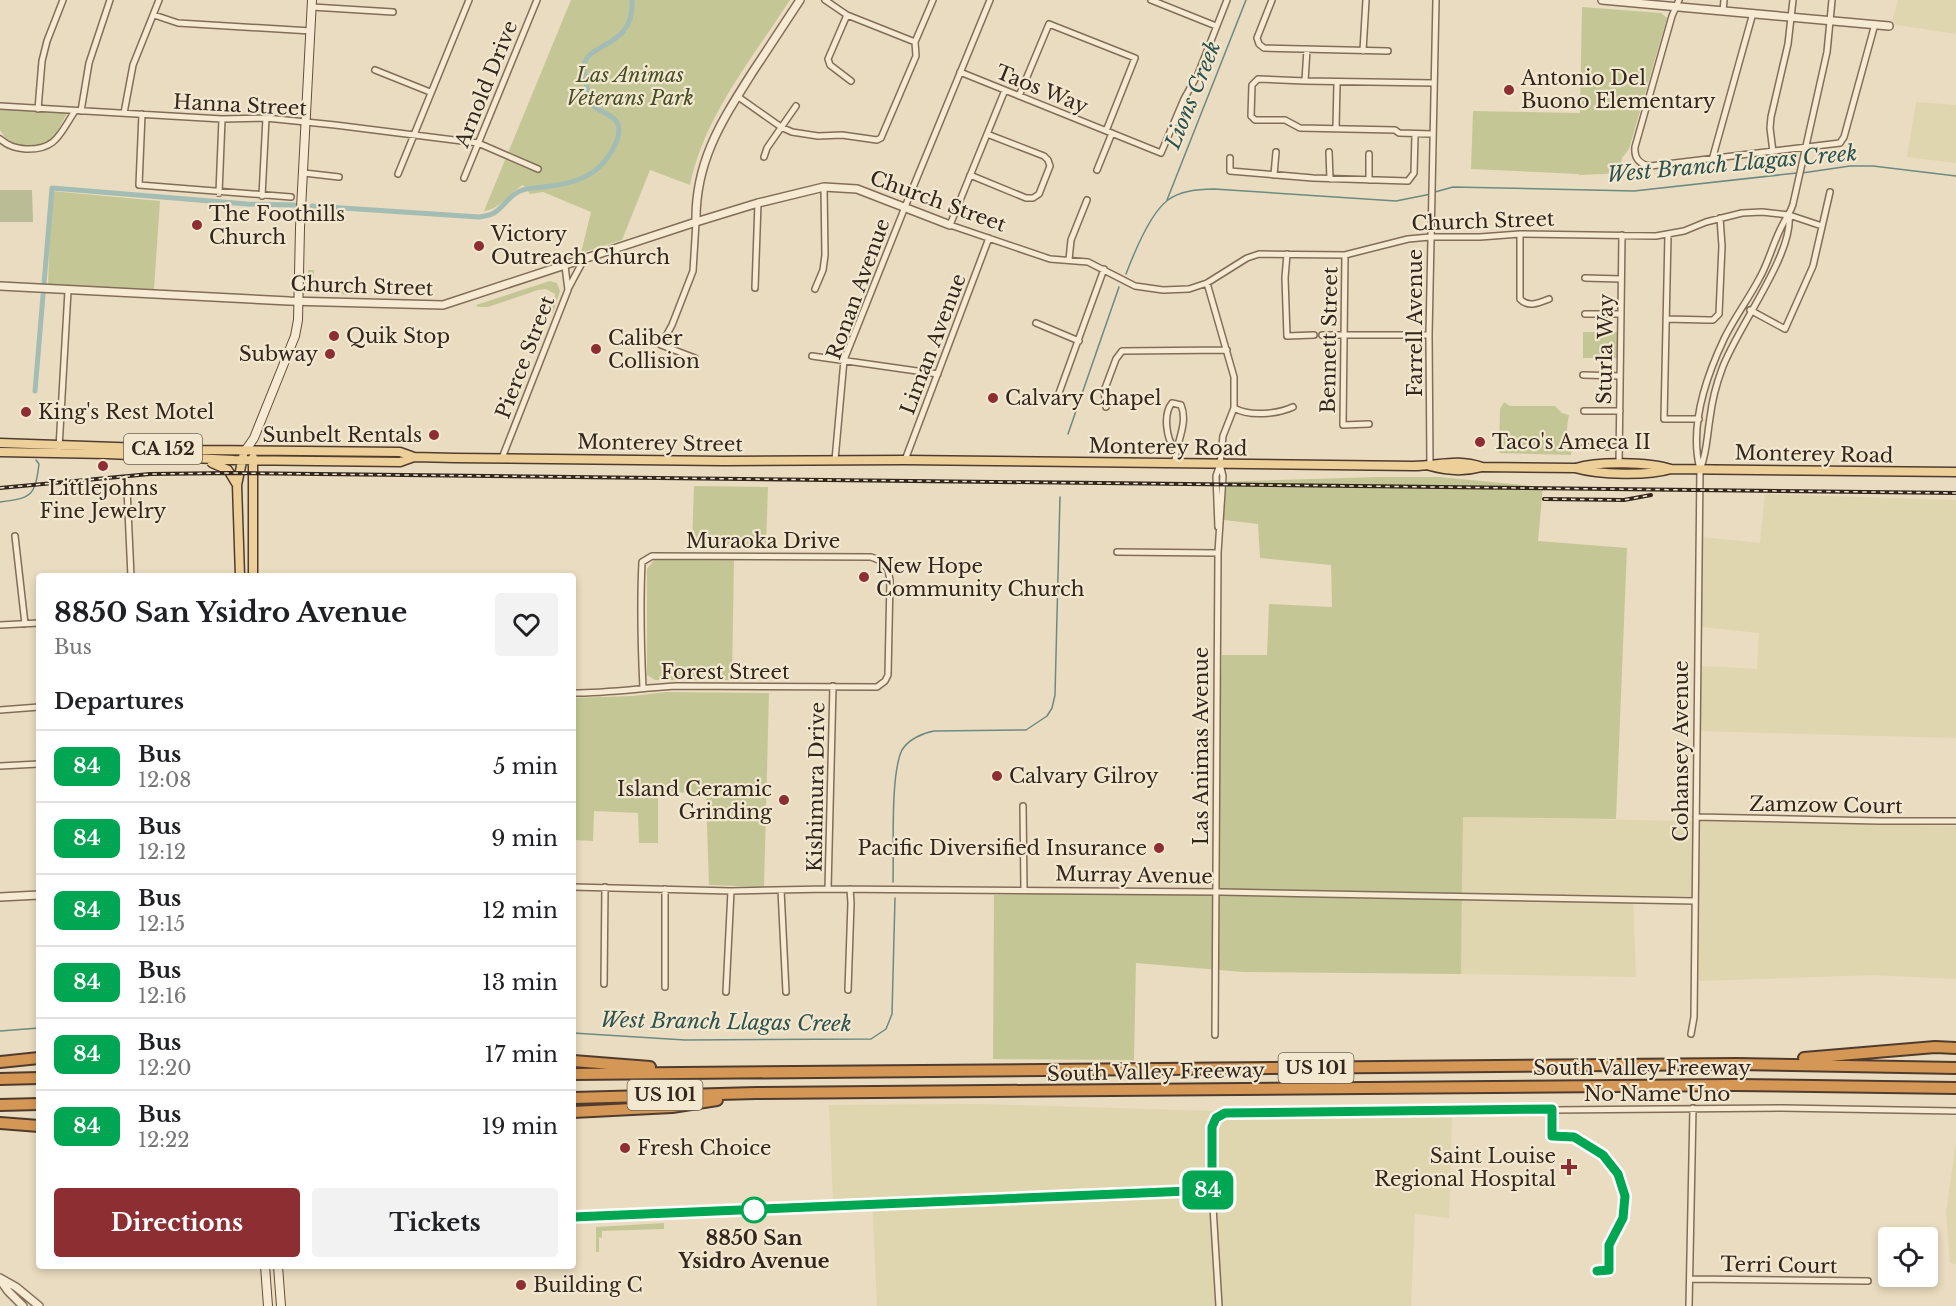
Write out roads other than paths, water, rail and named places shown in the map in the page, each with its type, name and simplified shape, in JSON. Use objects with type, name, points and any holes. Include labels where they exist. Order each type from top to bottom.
[{"type":"highway","points":[[1692,1065],[1935,1047],[1956,1048]]},
{"type":"highway","points":[[0,1062],[36,1058]]},
{"type":"highway","points":[[576,1061],[653,1067],[677,1073]]},
{"type":"highway","name":"South Valley Freeway","points":[[576,1074],[1830,1064],[1956,1068]]},
{"type":"highway","points":[[0,1078],[36,1078]]},
{"type":"highway","name":"South Valley Freeway","points":[[576,1098],[756,1093],[1735,1085],[1956,1088]]},
{"type":"highway","points":[[576,1112],[672,1107],[756,1093]]},
{"type":"highway","points":[[0,1105],[36,1104]]},
{"type":"highway","points":[[0,1123],[36,1126]]},
{"type":"main road","points":[[254,573],[250,454],[254,438],[295,336],[312,4]]},
{"type":"main road","name":"Monterey Street","points":[[0,443],[196,459],[242,460]]},
{"type":"main road","name":"Monterey Street","points":[[0,452],[59,449],[250,454],[400,452],[414,457],[905,460]]},
{"type":"main road","points":[[240,573],[237,485],[242,460],[250,454]]},
{"type":"main road","points":[[196,459],[225,468],[237,485]]},
{"type":"main road","name":"Monterey Road","points":[[905,460],[1430,466],[1444,470],[1468,471],[1482,466],[1575,468],[1589,472],[1658,473],[1671,469]]},
{"type":"main road","name":"Monterey Road","points":[[1575,468],[1589,464],[1658,465],[1671,469],[1956,472]]},
{"type":"main road","points":[[265,1269],[268,1306]]},
{"type":"main road","points":[[278,1269],[281,1306]]},
{"type":"street","points":[[38,109],[42,61],[63,0]]},
{"type":"street","points":[[0,139],[8,145],[20,148],[46,147],[55,142],[78,111],[88,63],[110,0]]},
{"type":"street","points":[[124,113],[133,65],[159,0]]},
{"type":"street","points":[[398,174],[469,0]]},
{"type":"street","name":"Arnold Drive","points":[[464,178],[537,0]]},
{"type":"street","points":[[695,358],[661,345],[672,325],[693,272],[698,187],[705,158],[720,123],[800,0]]},
{"type":"street","points":[[825,0],[847,15],[915,42]]},
{"type":"street","points":[[737,96],[782,127],[801,134],[842,135],[876,140],[884,134],[916,56],[915,42],[933,0]]},
{"type":"street","name":"Ronan Avenue","points":[[835,460],[844,360],[904,207],[990,0]]},
{"type":"street","points":[[1151,0],[1216,26],[1227,0]]},
{"type":"street","points":[[1272,0],[1257,39],[1264,48],[1271,50],[1388,51]]},
{"type":"street","points":[[1364,51],[1366,0]]},
{"type":"street","name":"Farrell Avenue","points":[[1430,466],[1430,237],[1436,0]]},
{"type":"street","points":[[1602,0],[1677,3],[1723,10],[1889,26]]},
{"type":"street","points":[[1723,10],[1724,0]]},
{"type":"street","points":[[1773,152],[1771,117],[1788,44],[1793,0]]},
{"type":"street","name":"Cohansey Avenue","points":[[1700,469],[1707,453],[1710,418],[1719,376],[1733,342],[1767,284],[1791,225],[1790,215],[1827,52],[1832,0]]},
{"type":"street","points":[[1677,3],[1635,147],[1634,154],[1637,160],[1650,166],[1806,148],[1842,141],[1875,24]]},
{"type":"street","points":[[312,4],[393,12]]},
{"type":"street","points":[[1712,160],[1753,13]]},
{"type":"street","points":[[154,15],[178,23],[311,31]]},
{"type":"street","points":[[847,15],[828,59],[830,65],[851,81]]},
{"type":"street","points":[[1019,96],[1049,24],[1135,58],[1106,131]]},
{"type":"street","name":"Taos Way","points":[[960,72],[1161,153],[1198,74],[1216,26]]},
{"type":"street","points":[[1305,81],[1307,49]]},
{"type":"street","points":[[375,70],[430,92]]},
{"type":"street","points":[[1432,134],[1415,135],[1399,133],[1395,130],[1300,128],[1285,120],[1255,120],[1251,116],[1252,85],[1258,79],[1337,83],[1434,83]]},
{"type":"street","points":[[1336,128],[1337,83]]},
{"type":"street","points":[[950,225],[1005,90]]},
{"type":"street","name":"Hanna Street","points":[[0,106],[222,119],[266,118],[415,135],[478,143],[538,169]]},
{"type":"street","points":[[764,157],[767,148],[796,106]]},
{"type":"street","points":[[142,114],[139,185],[291,197]]},
{"type":"street","points":[[262,196],[266,118]]},
{"type":"street","points":[[219,193],[222,119]]},
{"type":"street","points":[[1097,170],[1112,133]]},
{"type":"street","points":[[970,176],[1026,198],[1033,198],[1039,194],[1050,166],[1048,159],[987,134]]},
{"type":"street","points":[[1230,158],[1230,171],[1330,179],[1408,181],[1414,173],[1415,135]]},
{"type":"street","points":[[1274,175],[1275,152]]},
{"type":"street","points":[[1329,152],[1330,179]]},
{"type":"street","points":[[1369,180],[1370,154]]},
{"type":"street","points":[[304,173],[339,177]]},
{"type":"street","points":[[815,289],[824,270],[824,187]]},
{"type":"street","name":"Church Street","points":[[0,286],[298,301],[443,305],[696,222],[758,203],[824,187],[857,189],[950,225],[1050,259],[1088,262],[1135,286],[1163,290],[1189,289],[1207,283],[1247,258],[1259,254],[1345,255],[1408,239],[1520,234],[1668,235],[1695,228],[1719,218],[1762,212],[1790,215],[1822,226]]},
{"type":"street","points":[[1743,306],[1785,329],[1813,266],[1830,192]]},
{"type":"street","points":[[1069,260],[1071,240],[1087,200]]},
{"type":"street","points":[[755,288],[758,203]]},
{"type":"street","name":"Cohansey Avenue","points":[[1691,1034],[1694,1017],[1700,469],[1696,453],[1699,419],[1704,392],[1724,338],[1760,279],[1783,223],[1790,215]]},
{"type":"street","points":[[1666,319],[1713,320],[1719,314],[1722,246],[1719,218]]},
{"type":"street","points":[[1520,234],[1520,299],[1526,304],[1536,304],[1549,299]]},
{"type":"street","name":"Sturla Way","points":[[1619,465],[1622,235]]},
{"type":"street","points":[[1668,235],[1664,418],[1699,419]]},
{"type":"street","name":"Liman Avenue","points":[[905,460],[989,238]]},
{"type":"street","points":[[1287,254],[1285,278],[1287,336],[1314,335]]},
{"type":"street","name":"Bennett Street","points":[[1345,255],[1343,425],[1369,424]]},
{"type":"street","points":[[568,290],[584,259]]},
{"type":"street","name":"Pierce Street","points":[[502,458],[568,290],[566,266]]},
{"type":"street","points":[[1059,393],[1104,269]]},
{"type":"street","points":[[1585,278],[1621,279]]},
{"type":"street","points":[[1207,283],[1233,377],[1234,408],[1240,411],[1261,413],[1281,412],[1293,407]]},
{"type":"street","points":[[59,449],[68,291]]},
{"type":"street","points":[[1585,314],[1621,314]]},
{"type":"street","points":[[1036,323],[1079,341]]},
{"type":"street","points":[[1322,335],[1429,335]]},
{"type":"street","points":[[1106,407],[1104,391],[1116,359],[1122,351],[1227,350]]},
{"type":"street","points":[[812,356],[938,374]]},
{"type":"street","points":[[1584,375],[1620,376]]},
{"type":"street","points":[[1175,449],[1168,439],[1167,413],[1169,405],[1177,403],[1181,405],[1183,411],[1182,431],[1175,449],[1175,463]]},
{"type":"street","name":"Las Animas Avenue","points":[[1215,1035],[1218,553],[1216,476],[1220,464],[1223,436],[1234,408]]},
{"type":"street","points":[[1584,411],[1620,411]]},
{"type":"street","points":[[1584,447],[1619,447]]},
{"type":"street","points":[[127,489],[131,573]]},
{"type":"street","points":[[15,536],[25,624]]},
{"type":"street","points":[[1117,552],[1218,553]]},
{"type":"street","name":"Muraoka Drive","points":[[643,688],[641,576],[642,562],[652,556],[871,557],[879,559],[887,567],[889,573],[889,655],[888,675],[878,687]]},
{"type":"street","points":[[0,625],[36,623]]},
{"type":"street","name":"Forest Street","points":[[576,693],[624,692],[676,686],[878,687]]},
{"type":"street","name":"Kishimura Drive","points":[[828,889],[833,686]]},
{"type":"street","points":[[0,710],[36,707]]},
{"type":"street","points":[[0,766],[36,764]]},
{"type":"street","points":[[1023,806],[1024,890]]},
{"type":"street","name":"Zamzow Court","points":[[1696,817],[1956,821]]},
{"type":"street","name":"Murray Avenue","points":[[576,887],[731,891],[903,889],[1215,892],[1695,901]]},
{"type":"street","points":[[604,984],[605,887]]},
{"type":"street","points":[[665,889],[665,987]]},
{"type":"street","points":[[848,990],[850,889]]},
{"type":"street","points":[[781,890],[786,992]]},
{"type":"street","points":[[726,992],[731,891]]},
{"type":"street","points":[[0,897],[36,895]]},
{"type":"street","points":[[1689,1306],[1693,1108]]},
{"type":"street","name":"No Name Uno","points":[[1212,1190],[1212,1132],[1216,1118],[1231,1112],[1693,1108],[1956,1111]]},
{"type":"street","points":[[576,1217],[1212,1190],[1219,1306]]},
{"type":"street","points":[[0,1279],[23,1306]]},
{"type":"street","points":[[0,1279],[16,1287],[39,1306]]},
{"type":"street","name":"Terri Court","points":[[1690,1280],[1868,1281]]},
{"type":"waterway","points":[[312,206],[479,217],[496,212],[520,191],[565,184],[593,172],[608,157],[614,147],[619,127],[614,119],[593,105],[584,74],[584,65],[587,58],[619,36],[626,27],[631,16],[632,0]]},
{"type":"waterway","name":"Lions Creek","points":[[1167,200],[1246,0]]},
{"type":"waterway","name":"West Branch Llagas Creek","points":[[1802,173],[1850,166],[1873,166],[1956,176]]},
{"type":"waterway","name":"West Branch Llagas Creek","points":[[1435,192],[1453,187],[1634,191],[1797,173]]},
{"type":"waterway","points":[[35,391],[52,188],[247,204],[295,205]]},
{"type":"waterway","name":"West Branch Llagas Creek","points":[[1126,274],[1143,234],[1155,214],[1168,200],[1184,193],[1214,189],[1396,201],[1431,194]]},
{"type":"waterway","name":"West Branch Llagas Creek","points":[[1068,434],[1119,287]]},
{"type":"waterway","points":[[0,502],[19,499],[30,494],[36,483],[39,464],[36,460]]},
{"type":"waterway","name":"West Branch Llagas Creek","points":[[893,882],[893,814],[896,777],[898,761],[905,746],[925,733],[934,731],[1026,730],[1047,716],[1052,708],[1055,695],[1060,497]]},
{"type":"waterway","name":"West Branch Llagas Creek","points":[[576,1033],[685,1040],[871,1039],[886,1029],[892,1014],[895,898]]},
{"type":"waterway","name":"West Branch Llagas Creek","points":[[0,1031],[36,1028]]},
{"type":"railway","points":[[0,488],[150,474],[230,473],[1956,493]]},
{"type":"railway","points":[[1544,499],[1624,500],[1651,495]]},
{"type":"place","name":"Antonio Del Buono Elementary","points":[[1509,90]]},
{"type":"place","name":"The Foothills Church","points":[[197,225]]},
{"type":"place","name":"Victory Outreach Church","points":[[479,246]]},
{"type":"place","name":"Quik Stop","points":[[334,336]]},
{"type":"place","name":"Caliber Collision","points":[[596,349]]},
{"type":"place","name":"Subway","points":[[330,354]]},
{"type":"place","name":"Calvary Chapel","points":[[993,398]]},
{"type":"place","name":"King's Rest Motel","points":[[26,412]]},
{"type":"place","name":"Sunbelt Rentals","points":[[434,435]]},
{"type":"place","name":"Taco's Ameca II","points":[[1480,442]]},
{"type":"place","name":"Littlejohns Fine Jewelry","points":[[103,466]]},
{"type":"place","name":"New Hope Community Church","points":[[864,577]]},
{"type":"place","name":"Calvary Gilroy","points":[[997,776]]},
{"type":"place","name":"Island Ceramic Grinding","points":[[784,800]]},
{"type":"place","name":"Pacific Diversified Insurance","points":[[1159,848]]},
{"type":"place","name":"Fresh Choice","points":[[625,1148]]},
{"type":"place","name":"Saint Louise Regional Hospital","points":[[1569,1167]]},
{"type":"place","name":"8850 San Ysidro Avenue","points":[[754,1210]]},
{"type":"place","name":"Building C","points":[[521,1285]]},
{"type":"park label","name":"Las Animas Veterans Park","points":[[630,86]]}]
